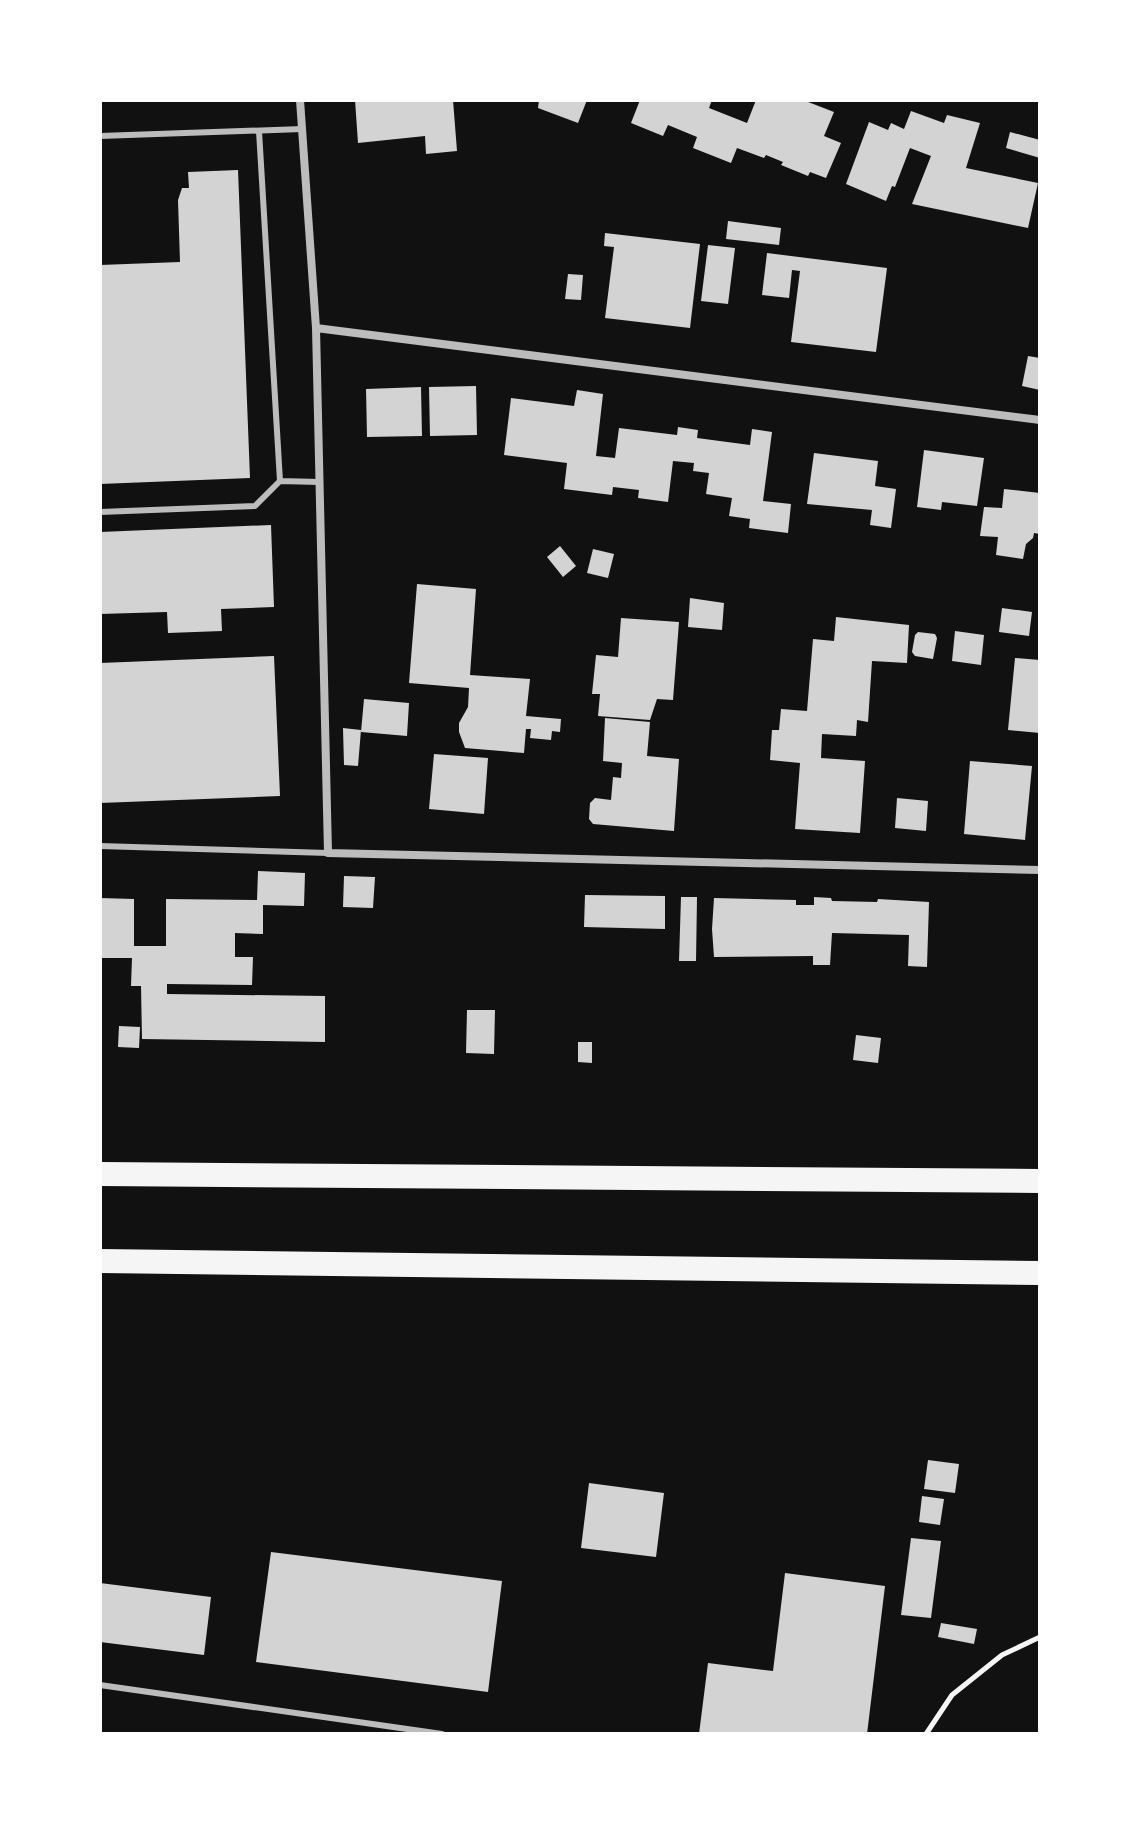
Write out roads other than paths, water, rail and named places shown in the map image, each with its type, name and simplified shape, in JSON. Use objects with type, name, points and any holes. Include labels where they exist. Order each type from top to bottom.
[{"type":"highway","points":[[100,1174],[1040,1181]]},
{"type":"highway","points":[[100,1261],[1040,1273]]},
{"type":"street","points":[[300,100],[316,328],[328,853],[1040,870]]},
{"type":"street","points":[[316,328],[1040,420]]},
{"type":"lane","points":[[100,136],[302,129]]},
{"type":"lane","points":[[259,131],[280,481]]},
{"type":"lane","points":[[100,512],[255,506],[280,481],[319,482]]},
{"type":"lane","points":[[100,846],[328,853]]},
{"type":"lane","points":[[100,1685],[442,1734]]}]
